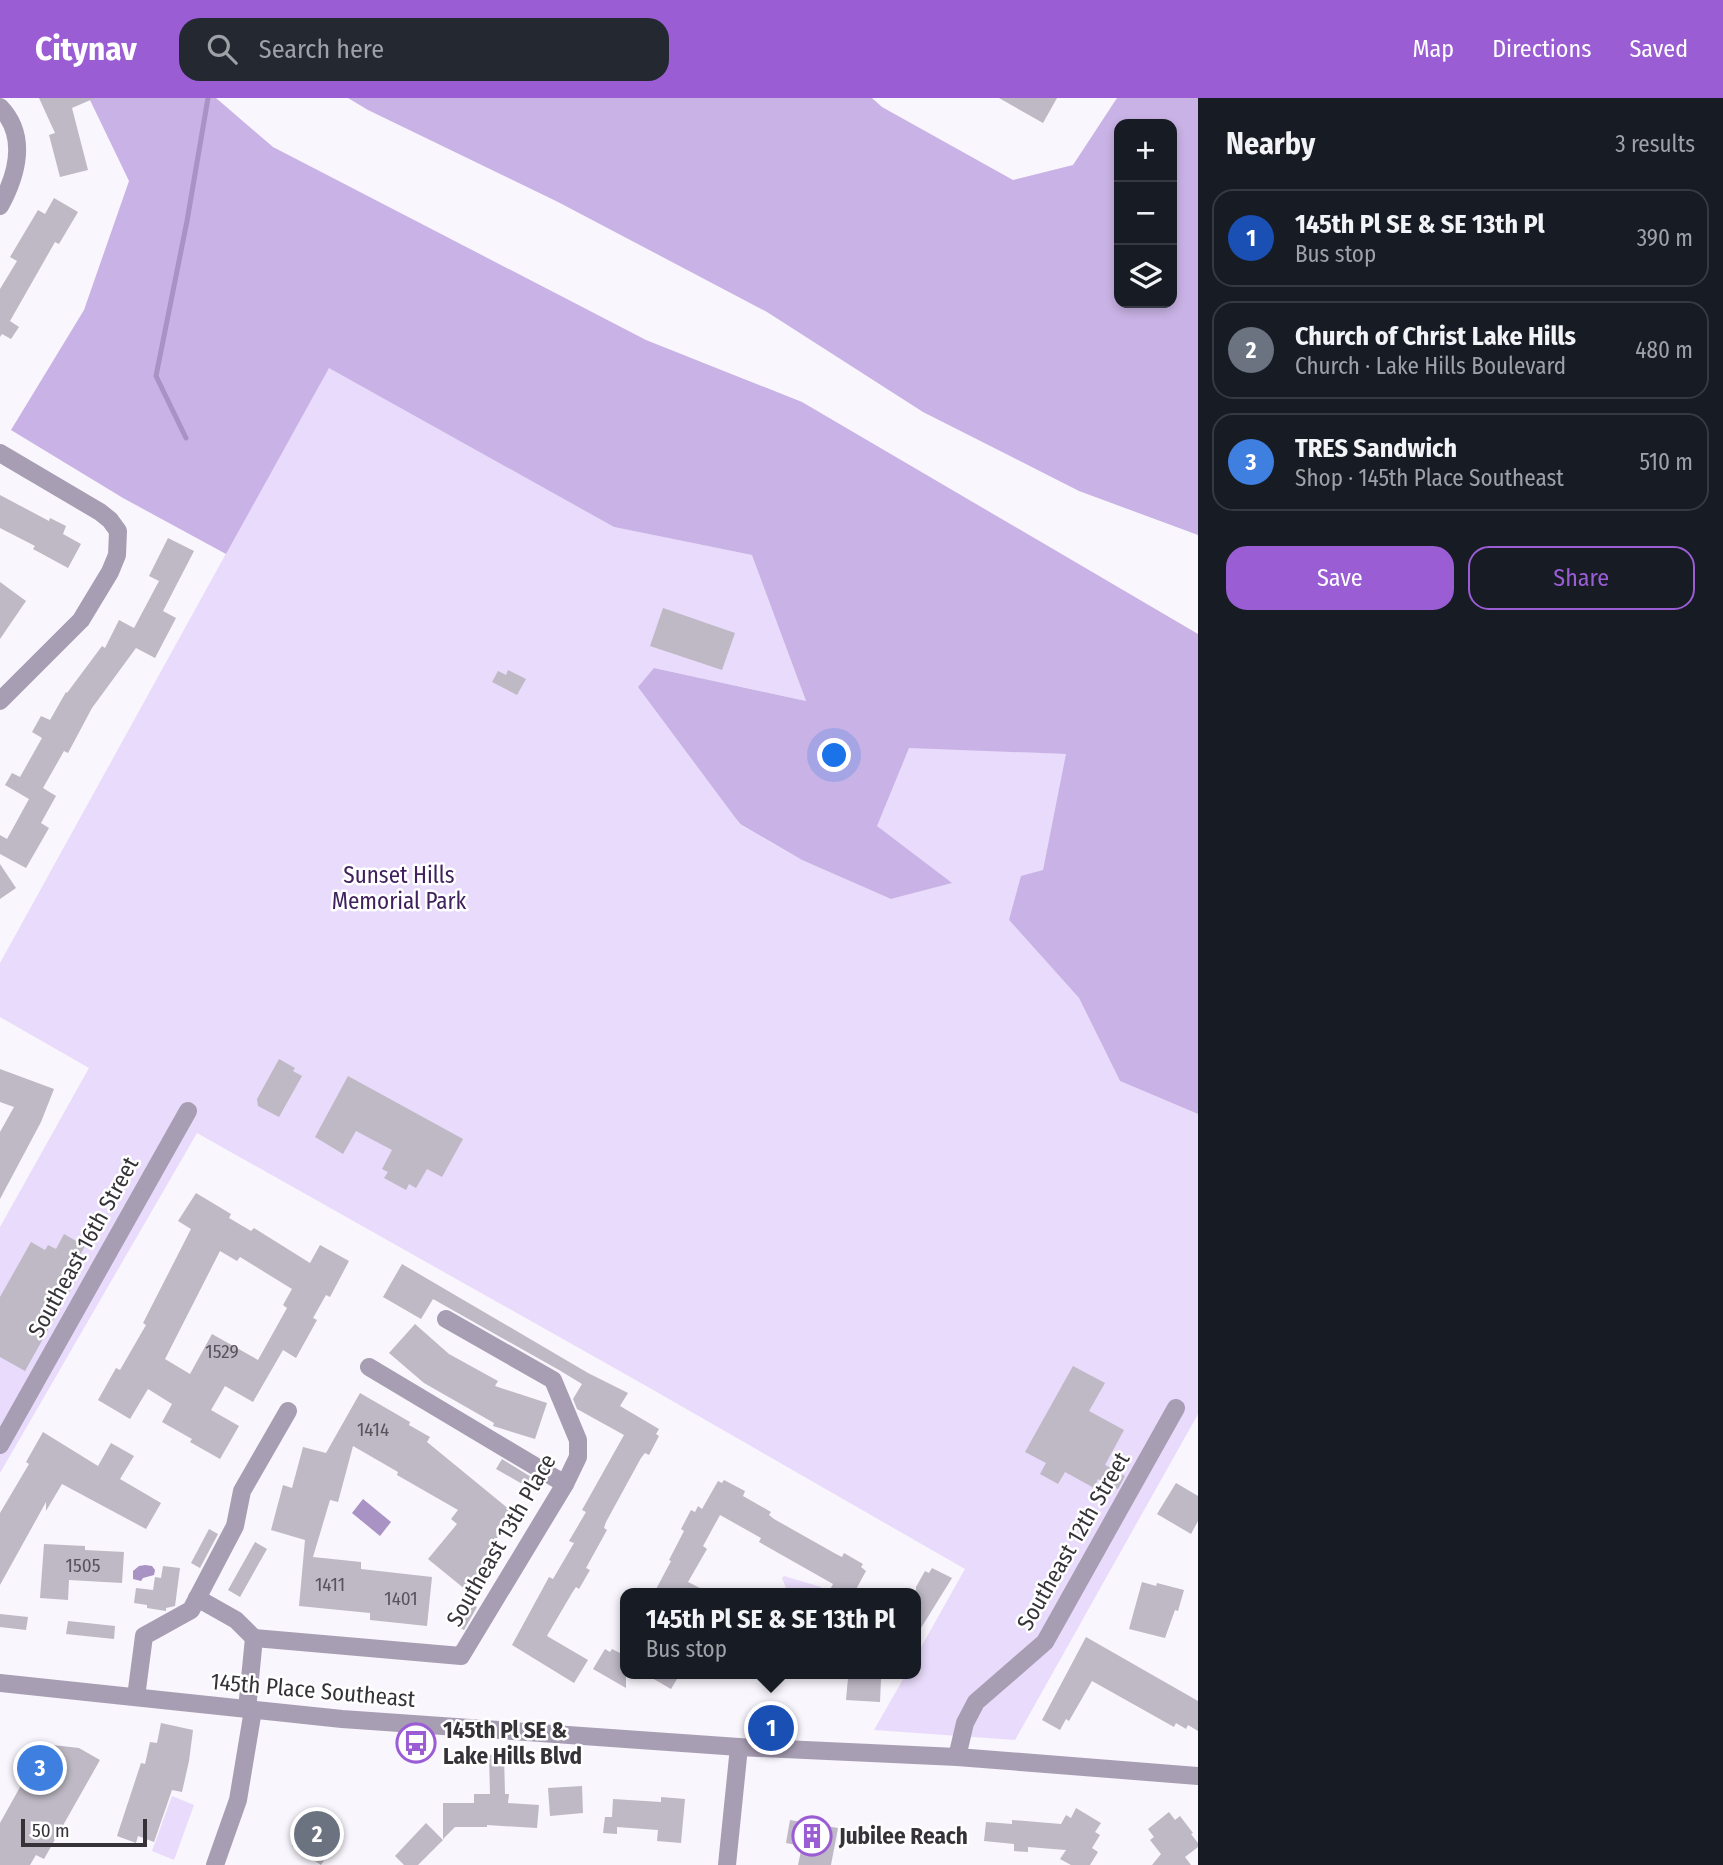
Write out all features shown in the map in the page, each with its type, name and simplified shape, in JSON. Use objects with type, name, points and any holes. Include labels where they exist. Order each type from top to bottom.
[{"type":"street","points":[[0,107],[13,125],[18,158],[15,173],[0,206]]},
{"type":"street","points":[[0,453],[110,520],[118,531],[117,555],[81,621],[0,701]]},
{"type":"street","name":"Southeast 16th Street","points":[[0,1445],[188,1111]]},
{"type":"street","name":"Southeast 13th Place","points":[[254,1638],[461,1656],[565,1484],[578,1457],[578,1440],[552,1380],[446,1319]]},
{"type":"street","points":[[369,1367],[565,1484]]},
{"type":"street","name":"Southeast 12th Street","points":[[957,1757],[965,1723],[976,1702],[1045,1642],[1177,1408]]},
{"type":"street","points":[[135,1698],[144,1636],[191,1609],[235,1527],[242,1491],[288,1410]]},
{"type":"street","points":[[197,1598],[236,1620],[254,1638],[250,1710],[238,1800],[215,1865]]},
{"type":"street","name":"145th Place Southeast","points":[[0,1682],[342,1719],[739,1747],[957,1757],[1198,1776]]},
{"type":"street","points":[[727,1865],[739,1747]]},
{"type":"green space","name":"Sunset Hills Memorial Park","points":[[329,367],[614,527],[753,555],[806,701],[654,668],[739,824],[802,860],[891,899],[951,883],[876,826],[909,747],[1067,754],[1043,870],[1009,920],[1079,998],[1120,1081],[1198,1114],[1198,1414],[1015,1740],[874,1730],[903,1679],[921,1679],[921,1647],[965,1569],[197,1133],[0,1473],[0,1227],[89,1068],[0,1017],[0,963]]},
{"type":"green space","points":[[784,1576],[821,1587],[786,1588],[782,1578]]},
{"type":"green space","points":[[172,1796],[194,1805],[174,1860],[152,1851]]},
{"type":"shaded area","points":[[89,98],[216,98],[273,147],[646,340],[802,402],[1198,634],[1198,1114],[1120,1081],[1079,998],[1009,920],[1021,876],[1043,870],[1066,754],[909,748],[877,826],[952,883],[891,899],[802,860],[740,824],[638,687],[654,668],[806,701],[752,555],[614,527],[329,368],[226,554],[123,498],[11,430],[84,310],[129,181]]},
{"type":"shaded area","points":[[348,98],[872,98],[882,107],[1013,180],[1073,165],[1117,98],[1198,98],[1198,535],[1079,491],[923,412],[767,312],[558,202]]},
{"type":"shaded area","points":[[363,1499],[391,1522],[380,1536],[352,1513]]},
{"type":"shaded area","points":[[145,1565],[152,1566],[154,1575],[141,1581],[133,1579],[133,1571]]},
{"type":"building","points":[[39,98],[95,98],[72,108],[88,170],[60,177],[49,135],[55,133]]},
{"type":"building","points":[[999,98],[1057,98],[1043,123]]},
{"type":"building","points":[[54,198],[78,212],[59,244],[55,242],[10,321],[19,327],[11,339],[2,334],[0,337],[0,289],[17,261],[10,257],[38,210],[45,214]]},
{"type":"building","points":[[0,495],[49,521],[50,518],[66,526],[63,534],[81,544],[68,568],[33,549],[35,546],[0,528]]},
{"type":"building","points":[[168,538],[194,551],[163,611],[176,618],[155,658],[136,648],[92,708],[68,753],[64,751],[43,788],[56,796],[41,823],[49,828],[26,868],[0,854],[0,835],[7,839],[29,799],[5,785],[12,773],[20,777],[42,738],[32,732],[41,716],[50,720],[66,692],[102,646],[105,648],[119,620],[134,628],[159,581],[149,576]]},
{"type":"building","points":[[0,582],[26,601],[0,639]]},
{"type":"building","points":[[663,608],[735,633],[722,670],[650,646]]},
{"type":"building","points":[[508,670],[526,679],[517,695],[492,682],[498,671],[506,675]]},
{"type":"building","points":[[0,864],[16,888],[0,899]]},
{"type":"building","points":[[279,1059],[295,1068],[293,1071],[302,1076],[279,1117],[258,1106],[257,1099]]},
{"type":"building","points":[[0,1069],[54,1089],[41,1122],[0,1199],[0,1132],[14,1107],[0,1102]]},
{"type":"building","points":[[348,1076],[463,1139],[442,1177],[427,1169],[416,1188],[409,1184],[406,1190],[384,1178],[388,1172],[382,1169],[392,1150],[356,1131],[343,1154],[315,1137]]},
{"type":"building","points":[[196,1193],[231,1214],[229,1218],[251,1231],[254,1228],[310,1263],[320,1245],[349,1261],[330,1297],[326,1295],[313,1318],[317,1320],[296,1358],[283,1350],[253,1402],[225,1386],[211,1410],[239,1426],[220,1459],[162,1422],[172,1404],[148,1389],[130,1419],[98,1400],[116,1368],[120,1370],[146,1325],[143,1323],[191,1229],[178,1221]],"holes":[[[220,1251],[237,1261],[240,1257],[292,1289],[283,1305],[287,1308],[258,1360],[212,1334],[190,1374],[165,1359]]]},
{"type":"building","points":[[64,1234],[85,1246],[77,1261],[84,1265],[25,1371],[0,1357],[0,1297],[31,1242],[45,1250],[48,1245],[56,1249]]},
{"type":"building","points":[[402,1264],[588,1373],[628,1393],[620,1406],[659,1429],[656,1434],[659,1436],[649,1455],[645,1453],[641,1458],[606,1522],[604,1528],[607,1530],[586,1568],[590,1570],[579,1589],[576,1587],[572,1593],[547,1636],[588,1660],[574,1683],[512,1645],[549,1577],[553,1579],[574,1543],[569,1541],[586,1512],[582,1510],[624,1435],[577,1409],[573,1399],[582,1384],[559,1370],[433,1299],[421,1319],[383,1297]]},
{"type":"building","points":[[415,1324],[449,1354],[498,1381],[495,1386],[547,1403],[535,1439],[493,1426],[494,1423],[424,1383],[389,1353]]},
{"type":"building","points":[[1073,1366],[1105,1383],[1089,1411],[1124,1430],[1105,1465],[1125,1476],[1118,1489],[1098,1479],[1094,1488],[1065,1472],[1058,1484],[1040,1474],[1046,1463],[1025,1452]]},
{"type":"building","points":[[360,1393],[430,1437],[427,1442],[516,1515],[489,1548],[496,1553],[466,1590],[428,1559],[457,1524],[451,1519],[458,1510],[353,1446],[338,1502],[330,1500],[313,1557],[361,1562],[361,1569],[432,1577],[427,1626],[370,1620],[370,1613],[299,1606],[305,1540],[271,1530],[283,1485],[292,1488],[303,1447],[326,1453]]},
{"type":"building","points":[[43,1432],[98,1466],[111,1443],[134,1456],[120,1479],[161,1503],[146,1529],[62,1484],[46,1511],[46,1502],[0,1585],[0,1513],[29,1464],[26,1462]]},
{"type":"building","points":[[502,1459],[536,1480],[531,1489],[496,1469]]},
{"type":"building","points":[[724,1480],[745,1491],[743,1496],[771,1512],[769,1515],[774,1519],[836,1554],[842,1557],[844,1553],[863,1564],[861,1567],[866,1571],[857,1588],[831,1588],[833,1584],[759,1542],[761,1538],[720,1515],[703,1546],[707,1549],[688,1582],[700,1588],[657,1588],[671,1561],[669,1560],[684,1531],[681,1529],[691,1510],[695,1512],[698,1506],[702,1509],[718,1481],[722,1483]]},
{"type":"building","points":[[1176,1483],[1198,1496],[1198,1521],[1191,1534],[1157,1514]]},
{"type":"building","points":[[209,1529],[218,1534],[200,1568],[191,1563]]},
{"type":"building","points":[[255,1542],[267,1549],[240,1597],[228,1590]]},
{"type":"building","points":[[44,1544],[124,1552],[122,1583],[69,1580],[68,1600],[40,1598]]},
{"type":"building","points":[[163,1566],[180,1568],[175,1606],[166,1608],[166,1611],[134,1603],[136,1588],[153,1590],[155,1577],[161,1578]]},
{"type":"building","points":[[932,1568],[952,1578],[921,1628],[921,1588],[916,1587],[925,1571],[929,1573]]},
{"type":"building","points":[[1142,1582],[1184,1590],[1178,1611],[1175,1610],[1165,1638],[1129,1629]]},
{"type":"building","points":[[470,1603],[477,1607],[464,1630],[456,1626]]},
{"type":"building","points":[[0,1614],[28,1617],[26,1630],[0,1627]]},
{"type":"building","points":[[68,1621],[115,1626],[114,1639],[66,1634]]},
{"type":"building","points":[[1086,1637],[1198,1701],[1198,1731],[1188,1725],[1186,1729],[1176,1723],[1174,1727],[1092,1681],[1069,1721],[1066,1719],[1060,1730],[1042,1720]]},
{"type":"building","points":[[605,1649],[620,1653],[620,1679],[626,1679],[626,1688],[593,1669]]},
{"type":"building","points":[[654,1679],[677,1679],[671,1689]]},
{"type":"building","points":[[848,1679],[881,1679],[880,1702],[846,1700]]},
{"type":"building","points":[[161,1723],[193,1730],[189,1761],[182,1792],[172,1790],[154,1842],[138,1836],[136,1843],[117,1836],[141,1763],[145,1764],[150,1742],[157,1743]]},
{"type":"building","points":[[44,1744],[79,1748],[100,1760],[44,1859],[36,1855],[30,1865],[0,1865],[0,1823]]},
{"type":"building","points":[[489,1755],[504,1755],[505,1794],[509,1794],[508,1803],[539,1805],[537,1828],[487,1825],[455,1827],[443,1839],[443,1803],[474,1803],[474,1794],[490,1794]]},
{"type":"building","points":[[582,1786],[583,1813],[550,1816],[548,1788]]},
{"type":"building","points":[[661,1797],[685,1799],[681,1843],[657,1841],[658,1830],[617,1827],[617,1834],[603,1833],[605,1817],[612,1817],[613,1799],[661,1802]]},
{"type":"building","points":[[317,1807],[342,1823],[326,1848],[330,1851],[321,1865],[292,1846]]},
{"type":"building","points":[[1076,1808],[1101,1823],[1095,1832],[1100,1835],[1092,1848],[1098,1852],[1090,1865],[1071,1865],[1060,1859],[1066,1850],[1028,1847],[1028,1852],[1014,1851],[1014,1844],[984,1841],[986,1822],[1012,1824],[1012,1820],[1061,1824],[1066,1815],[1071,1818]]},
{"type":"building","points":[[1169,1812],[1175,1820],[1180,1816],[1198,1843],[1198,1847],[1185,1857],[1191,1865],[1152,1865],[1161,1854],[1150,1840],[1154,1837],[1148,1829]]},
{"type":"building","name":"Jubilee Reach","points":[[790,1820],[838,1828],[831,1865],[798,1865],[802,1846],[786,1843]]},
{"type":"building","points":[[426,1823],[443,1840],[418,1865],[404,1865],[395,1856]]},
{"type":"waterway","points":[[186,438],[156,376],[208,98]]},
{"type":"place","name":"145th Pl SE & SE 13th Pl","points":[[771,1728]]},
{"type":"place","name":"145th Pl SE & Lake Hills Blvd","points":[[416,1743]]},
{"type":"place","name":"TRES Sandwich","points":[[40,1768]]},
{"type":"place","name":"Church of Christ Lake Hills","points":[[317,1834]]},
{"type":"place","name":"Jubilee Reach","points":[[812,1836]]}]
